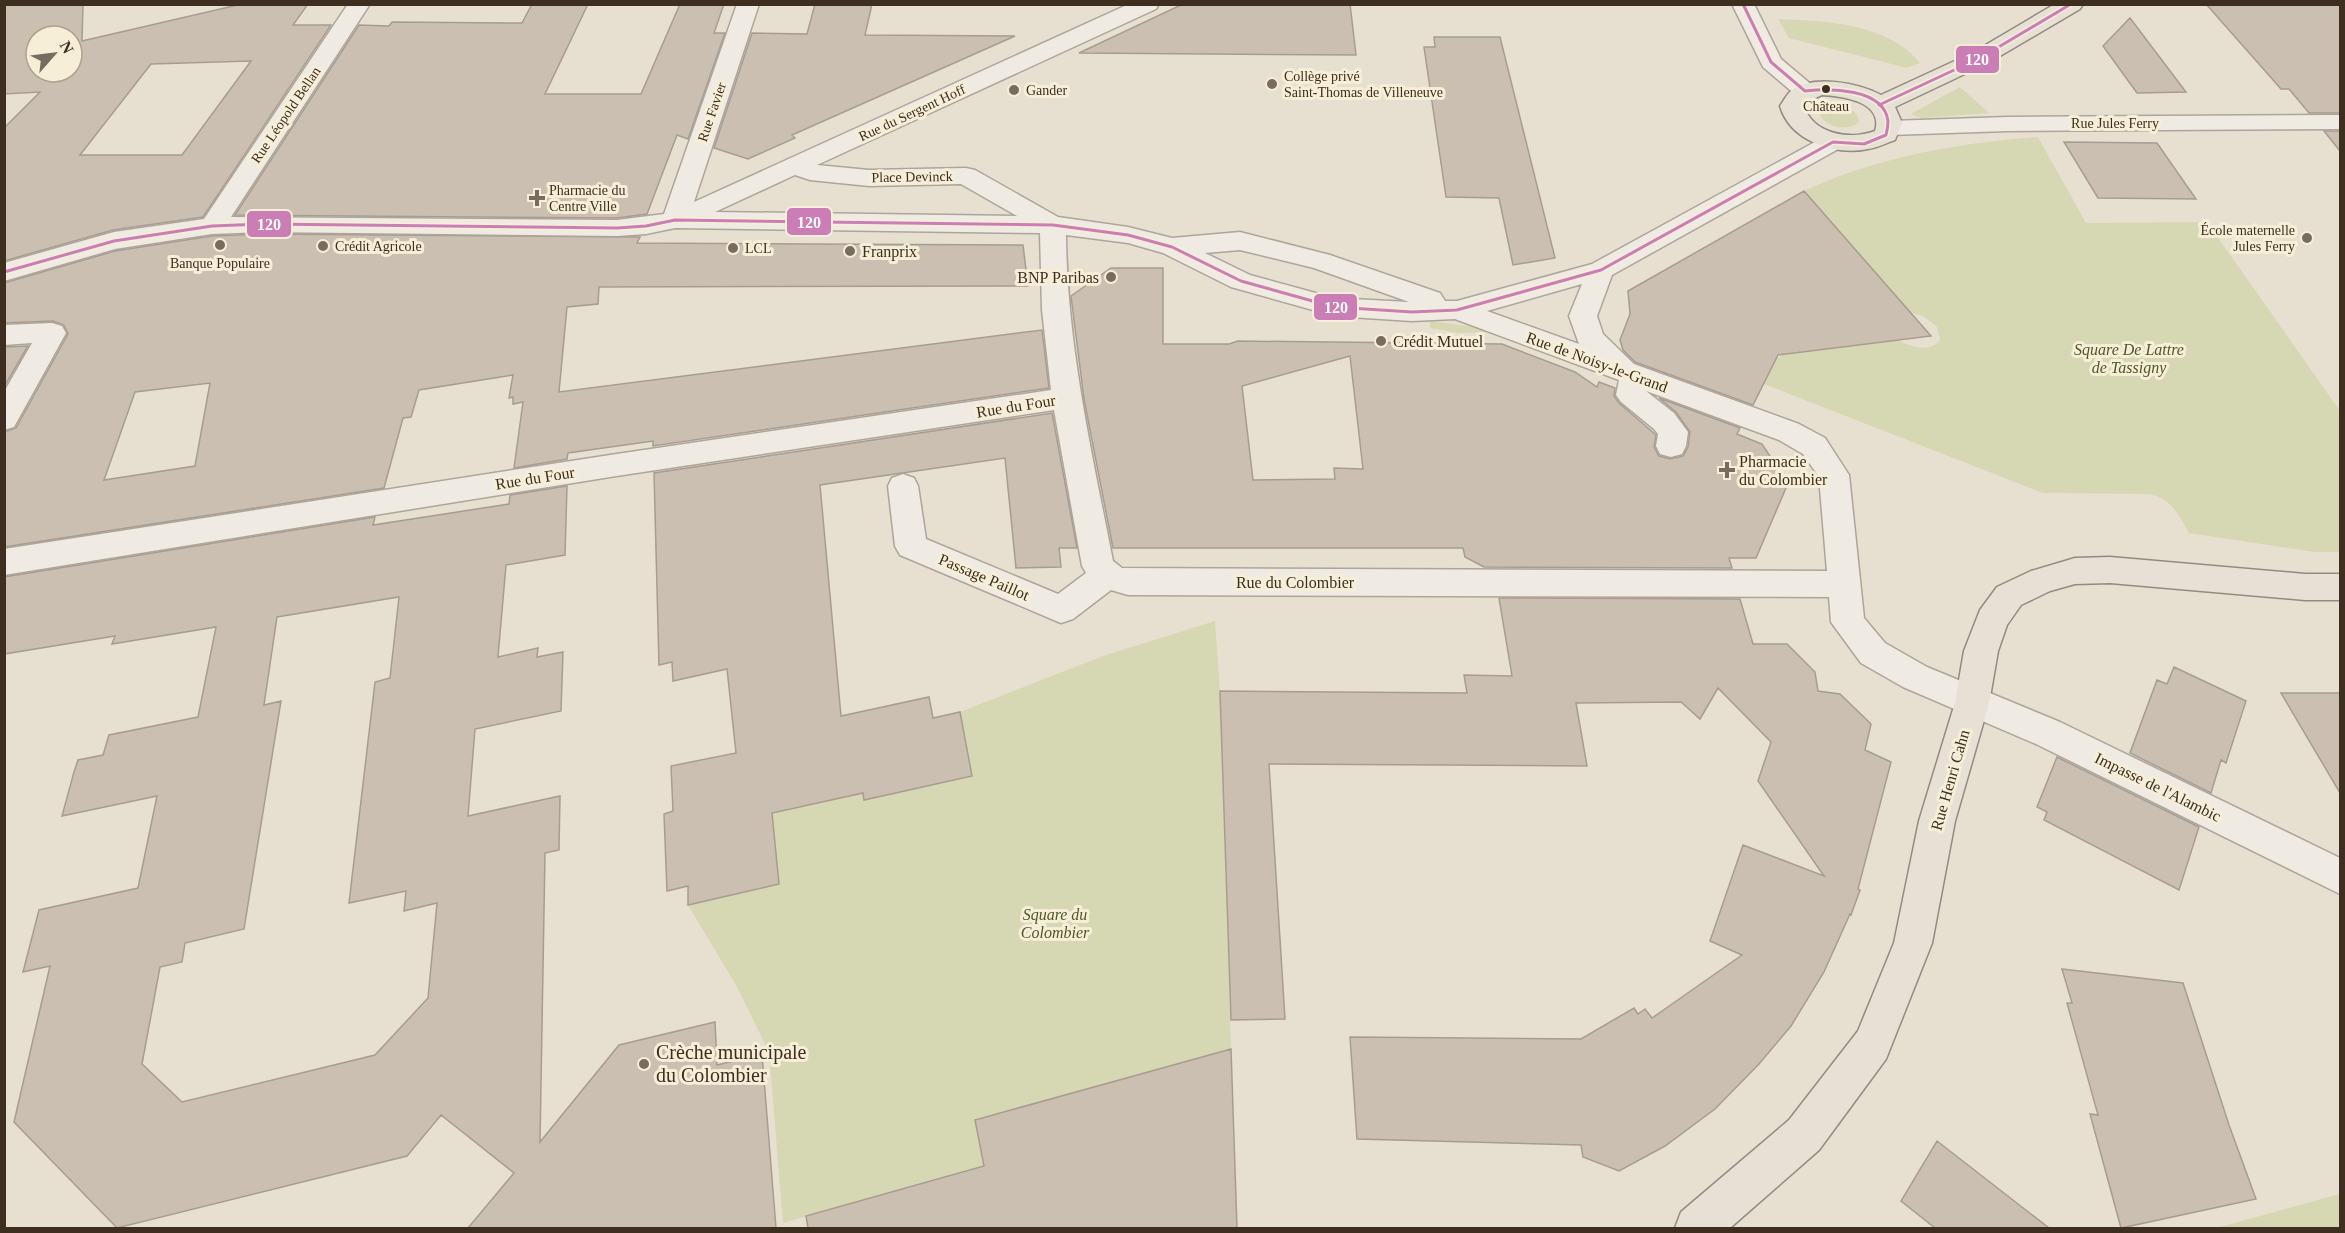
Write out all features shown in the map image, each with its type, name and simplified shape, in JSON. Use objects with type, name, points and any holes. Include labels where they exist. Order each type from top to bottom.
[{"type":"main road","points":[[1880,105],[1980,58],[2072,4]]},
{"type":"main road","points":[[1819,88],[1843,90],[1867,97],[1880,105],[1890,120],[1890,128],[1886,135],[1871,142],[1849,144],[1833,142],[1818,136],[1796,121],[1792,112],[1792,104],[1797,96],[1805,91],[1819,88]]},
{"type":"main road","name":"Rue Henri Cahn","points":[[1697,1228],[1804,1135],[1872,1045],[1913,943],[1936,821],[1972,703],[1981,651],[1992,620],[2009,596],[2042,580],[2074,571],[2110,570],[2305,587],[2340,587]]},
{"type":"street","name":"Rue Léopold Bellan","points":[[212,226],[359,4]]},
{"type":"street","name":"Rue Favier","points":[[675,220],[748,4]]},
{"type":"street","name":"Rue du Sergent Hoff","points":[[675,220],[1148,4]]},
{"type":"street","points":[[1743,4],[1771,62],[1805,91]]},
{"type":"street","name":"Rue Jules Ferry","points":[[1890,128],[2007,124],[2340,122]]},
{"type":"street","points":[[1172,247],[1240,241],[1321,261],[1430,300],[1448,310],[1601,270],[1833,142]]},
{"type":"street","name":"Place Devinck","points":[[796,166],[810,172],[869,178],[966,176],[1053,225]]},
{"type":"street","points":[[4,272],[114,241],[212,226],[264,224],[617,228],[646,226],[675,220],[1053,225],[1052,263],[1067,398],[1098,566],[1106,576]]},
{"type":"street","name":"Rue de Noisy-le-Grand","points":[[1053,225],[1128,235],[1172,247],[1241,281],[1334,307],[1412,312],[1448,310],[1789,432],[1814,446],[1834,475],[1848,622],[1873,653],[1915,677],[1972,703]]},
{"type":"street","points":[[1601,270],[1582,316],[1590,339],[1634,376],[1631,395],[1673,432],[1671,446]]},
{"type":"street","points":[[4,335],[52,333],[4,419]]},
{"type":"street","name":"Rue du Four","points":[[4,562],[610,466],[1067,398]]},
{"type":"street","name":"Passage Paillot","points":[[903,486],[911,546],[1061,610],[1106,576]]},
{"type":"street","name":"Rue du Colombier","points":[[1106,576],[1128,582],[1843,584]]},
{"type":"street","name":"Impasse de l'Alambic","points":[[1972,703],[2048,733],[2340,877]]},
{"type":"green space","points":[[1778,19],[1835,23],[1873,32],[1907,50],[1920,63],[1907,68],[1789,38]]},
{"type":"green space","points":[[1960,87],[1989,113],[1921,118],[1911,114]]},
{"type":"green space","points":[[1830,104],[1851,109],[1859,119],[1858,123],[1847,127],[1829,124],[1820,116],[1818,110]]},
{"type":"green space","name":"Square De Lattre de Tassigny","points":[[2038,137],[2086,223],[2207,222],[2340,411],[2340,552],[2315,552],[2189,533],[2169,503],[2149,494],[2043,493],[1764,384],[1775,360],[1783,355],[1897,340],[1925,348],[1940,340],[1937,327],[1923,316],[1911,313],[1804,191],[1860,169],[1918,154],[1978,143]]},
{"type":"green space","points":[[1430,321],[1474,327],[1491,332],[1458,333],[1430,328]]},
{"type":"green space","name":"Square du Colombier","points":[[1215,621],[1220,691],[1231,1049],[976,1120],[984,1166],[783,1223],[769,1052],[736,985],[688,905],[779,884],[761,815],[863,793],[864,800],[972,776],[960,712],[1103,656]]},
{"type":"green space","points":[[2340,1194],[2340,1228],[2216,1228]]},
{"type":"building","points":[[4,4],[83,4],[82,24],[24,24],[24,84],[84,84],[84,41],[242,4],[308,4],[293,25],[331,25],[203,217],[113,230],[4,261],[4,128],[40,92],[4,94]],"holes":[[[251,61],[182,155],[80,155],[151,64]]]},
{"type":"building","points":[[532,4],[588,4],[545,94],[641,94],[680,4],[724,4],[714,33],[725,33],[688,139],[677,135],[647,214],[617,218],[235,215],[359,25],[389,26],[392,22],[522,23]]},
{"type":"building","points":[[815,4],[872,4],[865,35],[1015,36],[792,135],[795,138],[748,159],[714,148],[752,33],[807,34]]},
{"type":"building","points":[[1183,4],[1350,4],[1356,55],[1079,53]]},
{"type":"building","points":[[2206,4],[2340,4],[2340,113],[2309,113],[2289,89],[2281,89]]},
{"type":"building","points":[[2130,18],[2186,92],[2137,93],[2103,46]]},
{"type":"building","points":[[1434,37],[1500,37],[1555,258],[1513,265],[1499,198],[1446,197],[1424,47],[1435,47]]},
{"type":"building","points":[[2324,131],[2340,131],[2340,151]]},
{"type":"building","points":[[2064,142],[2157,143],[2196,199],[2098,198]]},
{"type":"building","points":[[1804,191],[1931,336],[1778,355],[1753,405],[1635,362],[1623,350],[1620,340],[1630,314],[1628,291]]},
{"type":"building","points":[[264,234],[640,237],[637,243],[1023,245],[1028,286],[599,287],[598,304],[567,307],[559,392],[1042,330],[1049,388],[653,446],[653,441],[568,453],[567,459],[514,468],[523,402],[513,404],[513,397],[509,398],[513,375],[419,390],[411,417],[403,418],[384,488],[4,547],[4,432],[16,428],[68,334],[64,325],[53,321],[4,323],[4,283],[115,251],[212,236]],"holes":[[[210,383],[195,466],[104,480],[135,392]]]},
{"type":"building","points":[[1111,268],[1163,268],[1163,344],[1229,344],[1238,341],[1502,344],[1575,372],[1597,387],[1599,382],[1615,388],[1614,396],[1619,403],[1656,435],[1654,447],[1659,456],[1670,459],[1683,456],[1688,447],[1690,432],[1676,412],[1659,398],[1740,428],[1737,434],[1762,444],[1782,474],[1780,477],[1789,481],[1756,558],[1729,558],[1732,568],[1484,567],[1465,557],[1463,548],[1113,548],[1084,399],[1071,296]],"holes":[[[1350,356],[1363,469],[1334,468],[1335,479],[1253,480],[1242,386]]]},
{"type":"building","points":[[28,346],[4,387],[4,347]]},
{"type":"building","points":[[1052,413],[1077,548],[1059,548],[1061,567],[1016,568],[1005,458],[820,485],[841,716],[929,697],[933,718],[960,712],[972,776],[864,800],[863,793],[772,813],[779,884],[688,905],[688,886],[667,891],[664,814],[673,811],[671,766],[736,753],[727,669],[673,681],[672,662],[659,665],[654,473]]},
{"type":"building","points":[[567,486],[565,555],[506,565],[498,657],[538,648],[537,657],[563,652],[561,711],[475,729],[468,816],[560,796],[559,850],[545,853],[540,1142],[619,1045],[715,1022],[717,1065],[762,1054],[776,1228],[468,1228],[514,1173],[441,1115],[407,1156],[117,1228],[14,1122],[50,966],[23,972],[39,910],[138,888],[157,796],[62,816],[74,772],[78,760],[103,755],[109,735],[198,717],[216,627],[112,644],[115,636],[4,654],[4,577],[375,517],[373,525],[509,504],[510,495]],"holes":[[[399,597],[390,678],[375,682],[349,903],[406,891],[404,911],[437,903],[428,998],[375,1055],[182,1102],[142,1064],[160,967],[182,962],[185,943],[244,929],[281,701],[264,705],[277,617]]]},
{"type":"building","points":[[1499,598],[1740,599],[1753,644],[1787,644],[1815,672],[1818,691],[1840,694],[1871,724],[1865,750],[1891,762],[1858,889],[1860,890],[1851,915],[1824,972],[1791,1026],[1759,1064],[1715,1109],[1665,1146],[1619,1171],[1583,1157],[1581,1145],[1357,1139],[1350,1037],[1581,1039],[1634,1008],[1638,1014],[1645,1009],[1652,1018],[1742,955],[1710,941],[1743,845],[1824,876],[1758,781],[1771,742],[1718,688],[1700,719],[1681,702],[1576,703],[1587,766],[1269,764],[1285,1019],[1231,1020],[1220,691],[1467,693],[1464,675],[1512,676]]},
{"type":"building","points":[[2174,667],[2246,701],[2226,763],[2221,760],[2211,793],[2130,753],[2157,680],[2167,684]]},
{"type":"building","points":[[2281,693],[2340,693],[2340,793]]},
{"type":"building","points":[[2057,757],[2199,827],[2179,890],[2044,820],[2047,812],[2037,807]]},
{"type":"building","points":[[2062,969],[2183,983],[2229,1125],[2256,1199],[2121,1228],[2090,1114],[2098,1115],[2067,1003],[2072,1003]]},
{"type":"building","points":[[1231,1049],[1237,1228],[808,1228],[806,1216],[984,1166],[975,1120]]},
{"type":"building","points":[[1937,1141],[2049,1228],[1935,1228],[1901,1201]]},
{"type":"transit line","name":"120","points":[[4,272],[114,241],[212,226],[264,224],[617,228],[646,226],[675,220],[1053,225],[1128,235],[1172,247],[1241,281],[1334,307],[1412,312],[1457,310],[1601,270],[1833,142],[1864,144],[1886,135],[1888,120],[1883,109],[1874,100],[1862,94],[1832,89],[1805,91],[1771,62],[1743,4]]},
{"type":"transit line","name":"120","points":[[1879,105],[1980,58],[2071,4]]},
{"type":"place","name":"Collège privé Saint-Thomas de Villeneuve","points":[[1272,84]]},
{"type":"place","name":"Château","points":[[1826,89]]},
{"type":"place","name":"Gander","points":[[1014,90]]},
{"type":"place","name":"Pharmacie du Centre Ville","points":[[537,198]]},
{"type":"place","name":"École maternelle Jules Ferry","points":[[2307,238]]},
{"type":"place","name":"Banque Populaire","points":[[220,245]]},
{"type":"place","name":"Crédit Agricole","points":[[323,246]]},
{"type":"place","name":"LCL","points":[[733,248]]},
{"type":"place","name":"Franprix","points":[[850,251]]},
{"type":"place","name":"BNP Paribas","points":[[1111,277]]},
{"type":"place","name":"Crédit Mutuel","points":[[1381,341]]},
{"type":"place","name":"Pharmacie du Colombier","points":[[1727,470]]},
{"type":"place","name":"Crèche municipale du Colombier","points":[[644,1064]]}]
